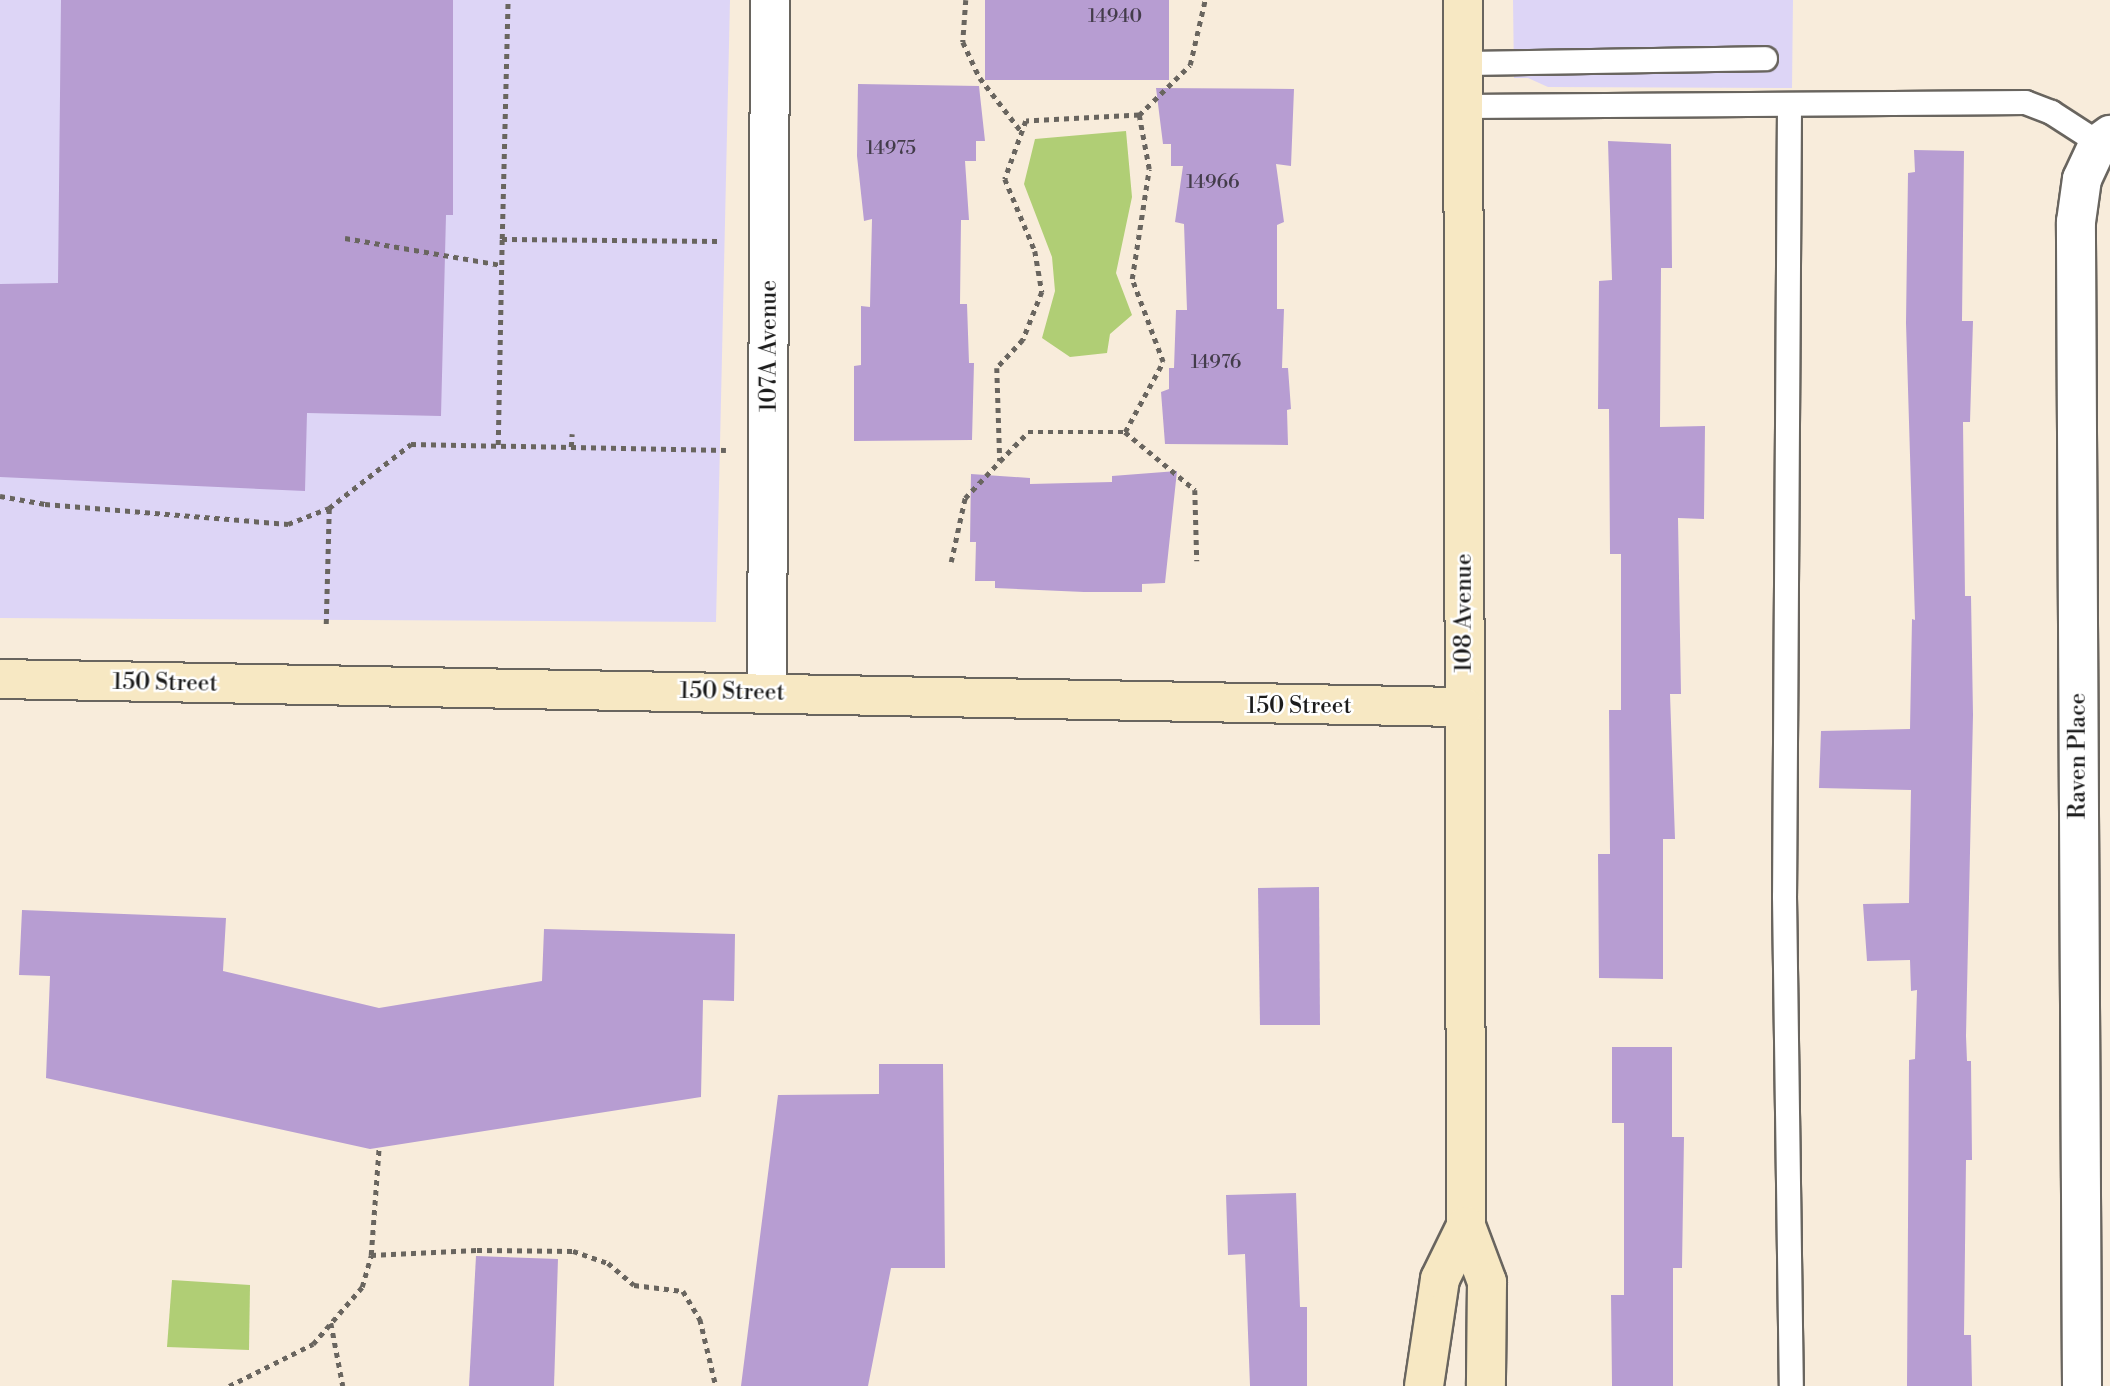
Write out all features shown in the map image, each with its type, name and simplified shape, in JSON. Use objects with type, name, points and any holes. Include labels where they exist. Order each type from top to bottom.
[{"type":"main road","name":"108 Avenue","points":[[1463,0],[1465,1226],[1487,1282],[1486,1386]]},
{"type":"main road","name":"150 Street","points":[[0,679],[766,692],[1197,705],[1464,707]]},
{"type":"main road","name":"108 Avenue","points":[[1424,1386],[1440,1279],[1465,1226]]},
{"type":"street","name":"107A Avenue","points":[[766,692],[770,0]]},
{"type":"street","name":"Raven Place","points":[[2081,1386],[2076,222],[2082,180],[2104,139]]},
{"type":"lane","points":[[1463,63],[1765,58]]},
{"type":"lane","points":[[1463,106],[1789,107],[2025,102],[2104,139]]},
{"type":"lane","points":[[1789,107],[1784,896],[1791,1386]]},
{"type":"path","points":[[498,445],[508,0]]},
{"type":"path","points":[[966,0],[963,42],[981,78],[1022,132]]},
{"type":"path","points":[[1000,461],[997,368],[1023,340],[1042,292],[1035,251],[1005,180],[1026,121],[1139,115],[1190,65],[1205,0]]},
{"type":"path","points":[[1125,432],[1163,362],[1132,279],[1149,169],[1139,115]]},
{"type":"path","points":[[345,238],[502,265]]},
{"type":"path","points":[[502,239],[718,241]]},
{"type":"path","points":[[951,562],[965,498],[1028,432],[1125,432],[1195,490],[1197,561]]},
{"type":"path","points":[[571,447],[572,434]]},
{"type":"path","points":[[0,496],[46,504],[288,524],[329,508],[411,444],[734,450]]},
{"type":"path","points":[[326,624],[329,508]]},
{"type":"path","points":[[229,1386],[313,1344],[362,1287],[371,1255],[379,1147]]},
{"type":"path","points":[[371,1255],[573,1251],[608,1263],[634,1285],[683,1291],[700,1319],[716,1386]]},
{"type":"path","points":[[331,1322],[343,1386]]},
{"type":"shaded area","points":[[0,0],[730,0],[716,622],[0,618]]},
{"type":"shaded area","points":[[1513,0],[1793,0],[1792,88],[1548,87],[1528,78],[1514,78]]},
{"type":"green space","points":[[1126,131],[1132,197],[1116,273],[1132,315],[1110,334],[1107,353],[1070,357],[1042,338],[1055,291],[1052,257],[1024,184],[1035,139]]},
{"type":"green space","points":[[172,1280],[250,1285],[249,1350],[167,1347]]},
{"type":"building","points":[[61,0],[453,0],[453,215],[446,215],[441,416],[307,413],[305,491],[0,477],[0,284],[58,283]]},
{"type":"building","points":[[985,0],[1169,0],[1169,80],[985,80]]},
{"type":"building","points":[[858,84],[979,86],[985,141],[976,141],[976,161],[965,161],[969,220],[961,220],[960,304],[967,304],[969,363],[974,363],[972,440],[854,441],[854,366],[861,365],[861,306],[870,307],[872,219],[864,221],[857,156]]},
{"type":"building","points":[[1156,88],[1294,89],[1291,166],[1276,164],[1284,222],[1277,225],[1277,309],[1284,309],[1282,368],[1288,368],[1291,409],[1287,410],[1288,445],[1165,444],[1161,392],[1169,389],[1169,368],[1174,368],[1176,310],[1187,310],[1184,224],[1175,222],[1183,166],[1171,166],[1171,144],[1163,144]]},
{"type":"building","points":[[1608,141],[1671,144],[1672,268],[1661,268],[1660,427],[1705,426],[1704,519],[1678,518],[1681,694],[1670,694],[1675,839],[1663,839],[1663,979],[1599,978],[1598,854],[1610,854],[1609,710],[1621,710],[1621,554],[1610,554],[1609,409],[1598,409],[1599,281],[1612,280]]},
{"type":"building","points":[[1914,150],[1964,151],[1962,321],[1973,321],[1970,422],[1963,422],[1965,596],[1971,596],[1973,715],[1966,1036],[1967,1061],[1971,1061],[1972,1160],[1966,1160],[1964,1335],[1971,1335],[1972,1386],[1907,1386],[1909,1060],[1915,1059],[1917,990],[1911,991],[1910,960],[1867,961],[1863,904],[1909,903],[1911,790],[1819,788],[1821,731],[1910,729],[1912,619],[1915,620],[1906,323],[1908,173],[1915,172]]},
{"type":"building","points":[[1177,471],[1165,583],[1142,584],[1142,592],[1084,592],[995,588],[995,581],[975,581],[976,542],[970,542],[971,474],[1030,478],[1030,484],[1112,482],[1112,476]]},
{"type":"building","points":[[1319,887],[1320,1025],[1260,1025],[1258,888]]},
{"type":"building","points":[[22,910],[226,918],[223,971],[379,1008],[542,981],[544,929],[735,934],[734,1001],[703,1000],[701,1097],[370,1149],[46,1078],[50,976],[19,975]]},
{"type":"building","points":[[1612,1047],[1672,1047],[1672,1137],[1684,1137],[1682,1268],[1673,1268],[1673,1386],[1612,1386],[1611,1295],[1624,1295],[1624,1123],[1612,1123]]},
{"type":"building","points":[[879,1064],[943,1064],[945,1268],[891,1268],[868,1386],[741,1386],[778,1095],[879,1094]]},
{"type":"building","points":[[1296,1193],[1300,1307],[1307,1307],[1307,1386],[1250,1386],[1245,1254],[1228,1255],[1226,1195]]},
{"type":"building","points":[[476,1256],[558,1259],[554,1386],[469,1386]]}]
